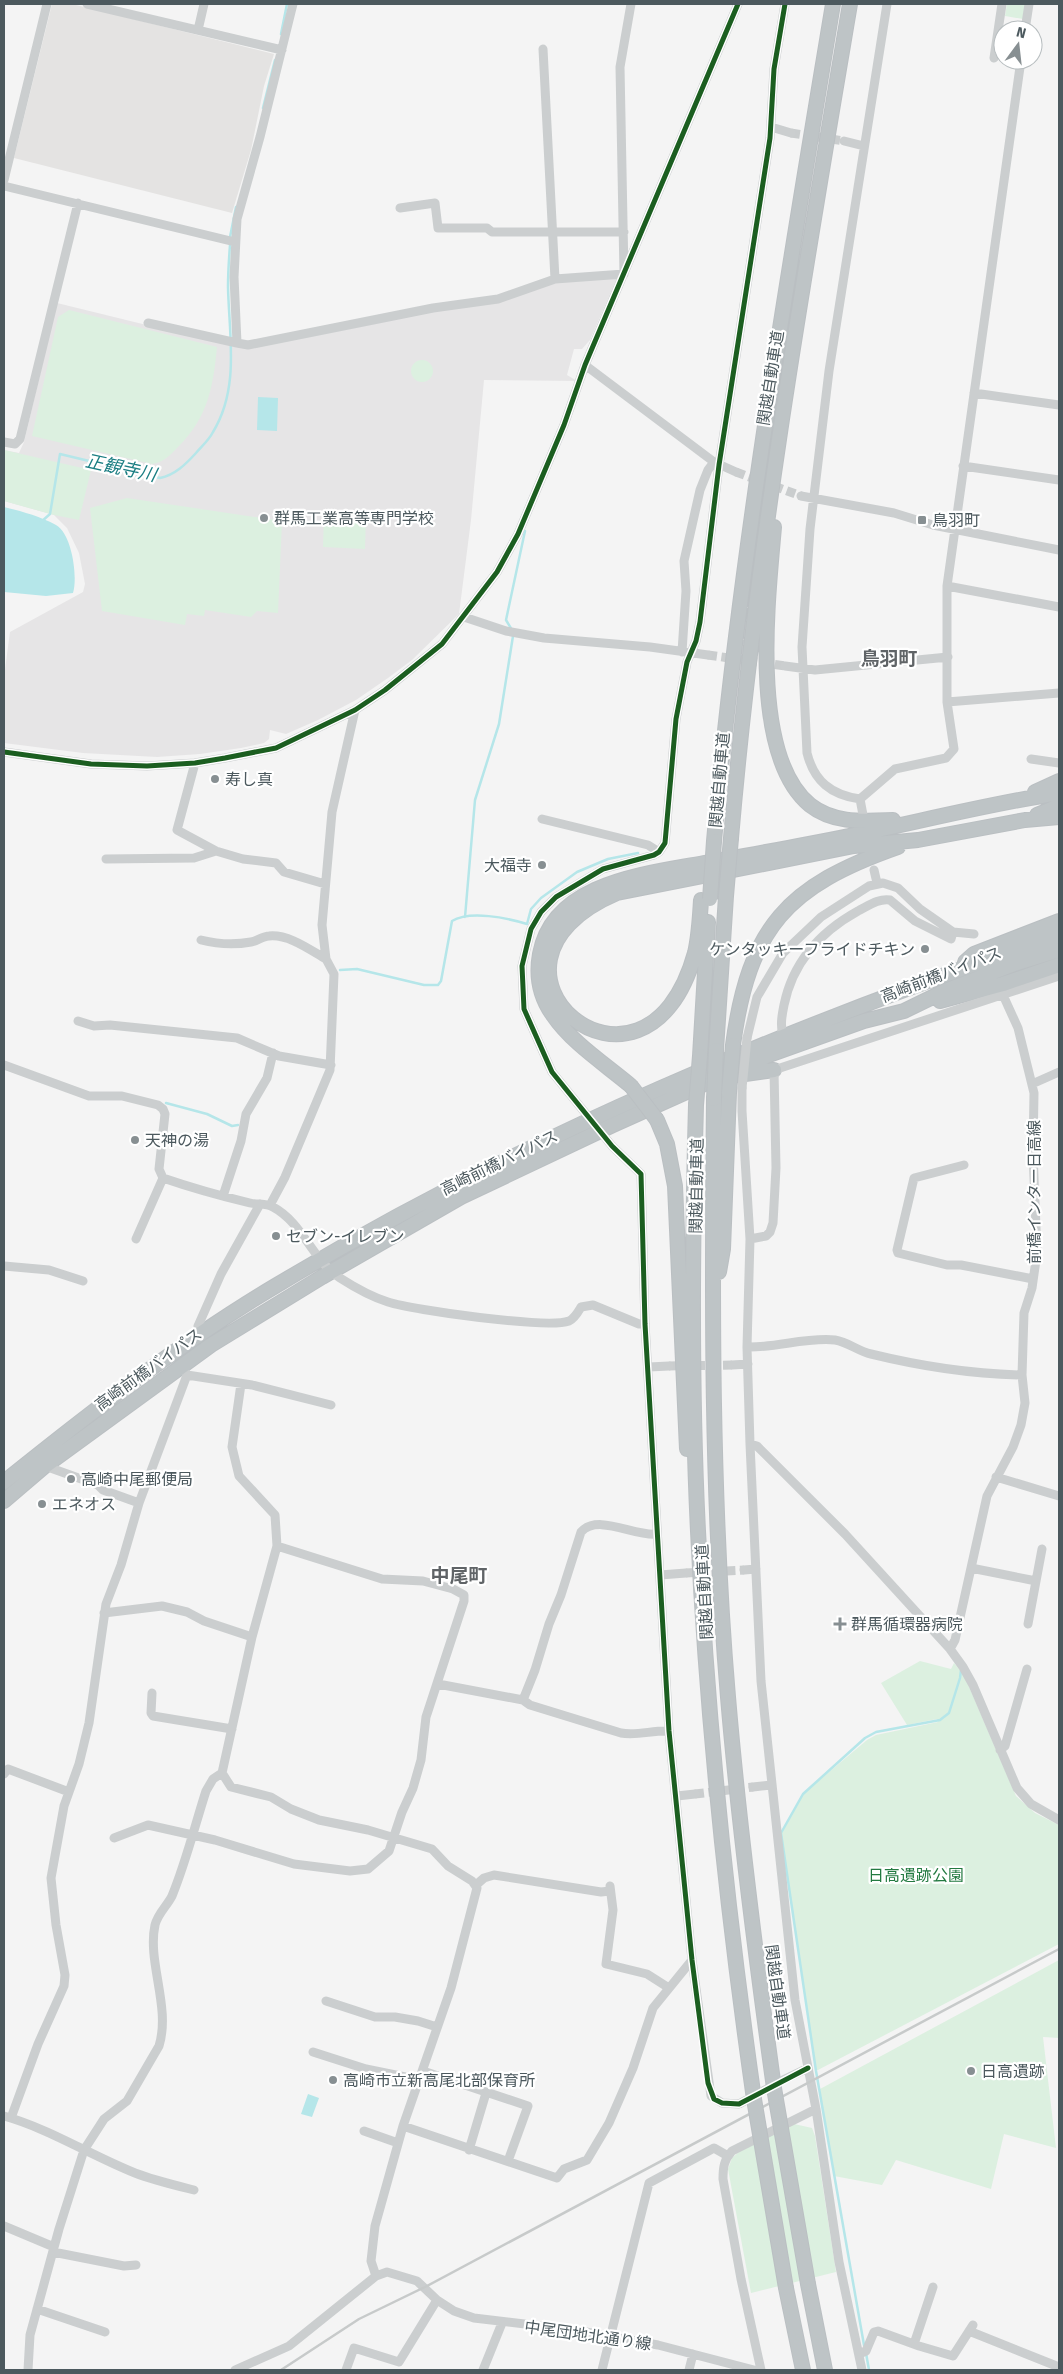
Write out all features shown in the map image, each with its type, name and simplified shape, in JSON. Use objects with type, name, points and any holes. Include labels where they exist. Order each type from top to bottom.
[{"type":"highway","name":"関越自動車道","points":[[803,2370],[786,2288],[754,2099],[725,1877],[708,1697],[698,1529],[692,1271],[696,1105],[710,842],[772,374],[833,4]]},
{"type":"highway","name":"関越自動車道","points":[[825,2370],[808,2284],[745,1875],[728,1696],[721,1582],[712,1327],[714,1099],[726,896],[757,592],[789,367],[850,4]]},
{"type":"highway","points":[[789,367],[766,642],[768,693],[780,759],[802,797],[810,805],[832,817],[854,821],[922,819]]},
{"type":"highway","points":[[1021,799],[1059,781]]},
{"type":"highway","points":[[698,1529],[686,1447],[675,1186],[667,1144],[656,1120],[631,1086],[558,1023],[543,996],[538,978],[540,951],[548,933],[566,909],[594,890],[633,877],[862,834],[922,819],[1059,793]]},
{"type":"highway","points":[[1025,820],[1059,806]]},
{"type":"highway","points":[[706,900],[695,954],[684,981],[670,1006],[650,1025],[625,1034],[606,1034],[580,1025],[564,1012],[556,997],[550,977],[552,951],[566,925],[582,910],[618,892],[854,846],[918,840],[1025,820],[1059,816]]},
{"type":"highway","points":[[712,1327],[723,1249],[729,1093],[733,1045],[738,1010],[749,968],[757,949],[780,916],[806,892],[837,872],[918,840]]},
{"type":"highway","points":[[955,971],[974,954],[1059,921]]},
{"type":"highway","name":"高崎前橋バイパス","points":[[4,1482],[114,1396],[203,1333],[267,1291],[385,1223],[589,1118],[783,1036],[955,971],[1059,935]]},
{"type":"highway","name":"高崎前橋バイパス","points":[[4,1501],[45,1466],[184,1370],[233,1330],[461,1197],[703,1084],[770,1055],[864,1021],[904,1011],[945,991],[1017,963],[1059,950]]},
{"type":"highway","points":[[904,1011],[1003,984],[1059,965]]},
{"type":"highway","points":[[703,1084],[709,1085],[750,1072],[774,1070]]},
{"type":"street","points":[[4,180],[47,4]]},
{"type":"street","points":[[87,4],[282,50]]},
{"type":"street","points":[[198,30],[204,4]]},
{"type":"street","points":[[237,343],[234,277],[237,219],[293,4]]},
{"type":"street","points":[[624,274],[620,66],[632,4]]},
{"type":"street","points":[[4,752],[91,764],[146,766],[195,763],[276,748],[355,710],[386,690],[442,644],[497,572],[518,534],[564,425],[585,365],[738,4]]},
{"type":"street","points":[[687,652],[696,641],[704,592],[716,463],[771,128],[774,69],[786,4]]},
{"type":"street","points":[[860,799],[829,790],[812,770],[808,753],[803,669],[806,587],[829,371],[886,4]]},
{"type":"street","points":[[1000,20],[1002,4]]},
{"type":"street","points":[[1027,20],[1029,4]]},
{"type":"street","points":[[544,50],[555,279]]},
{"type":"street","points":[[860,799],[895,769],[946,758],[951,755],[954,749],[947,702],[947,586],[1020,70]]},
{"type":"street","points":[[771,128],[791,133]]},
{"type":"street","points":[[844,141],[864,146]]},
{"type":"street","points":[[4,186],[235,242]]},
{"type":"street","points":[[4,442],[15,444],[20,439],[78,203]]},
{"type":"street","points":[[400,208],[435,203],[438,228],[487,228],[492,232],[624,232]]},
{"type":"street","points":[[148,323],[248,345],[432,308],[498,299],[555,279],[624,274]]},
{"type":"street","points":[[585,365],[716,463],[736,472]]},
{"type":"street","points":[[974,393],[1059,405]]},
{"type":"street","points":[[716,463],[708,470],[700,490],[684,561],[687,662],[676,719],[666,837],[659,852],[603,869],[567,889],[541,912],[531,929],[524,949],[522,997],[529,1024],[556,1078],[600,1132],[640,1174],[645,1324],[669,1731],[692,1960],[711,2096],[722,2103],[738,2104]]},
{"type":"street","points":[[963,466],[1059,480]]},
{"type":"street","points":[[801,496],[894,512],[954,530],[1059,550]]},
{"type":"street","points":[[947,586],[1059,607]]},
{"type":"street","points":[[464,617],[506,631],[544,638],[708,655]]},
{"type":"street","points":[[785,666],[803,669],[948,657]]},
{"type":"street","points":[[947,702],[1059,693]]},
{"type":"street","points":[[270,1205],[285,1177],[331,1065],[334,974],[326,959],[322,924],[332,812],[355,710]]},
{"type":"street","points":[[1031,759],[1059,763]]},
{"type":"street","points":[[195,763],[177,830],[216,851],[243,859],[276,863],[284,872],[325,884]]},
{"type":"street","points":[[860,799],[863,815]]},
{"type":"street","points":[[542,819],[648,845],[659,852]]},
{"type":"street","points":[[106,859],[194,858],[216,851]]},
{"type":"street","points":[[874,870],[877,883]]},
{"type":"street","points":[[862,2370],[839,2262],[816,2109],[796,2000],[761,1681],[750,1444],[747,1347],[750,1239],[742,1088],[747,1038],[754,1004],[768,974],[792,943],[821,917],[877,883],[898,888],[920,908],[953,932],[974,934]]},
{"type":"street","points":[[783,1036],[782,1019],[787,990],[794,973],[806,953],[828,930],[865,907],[887,899],[893,901],[915,921],[946,938],[951,939],[953,932]]},
{"type":"street","points":[[821,917],[828,930]]},
{"type":"street","points":[[201,940],[216,943],[252,942],[269,936],[281,937],[292,940],[326,959]]},
{"type":"street","points":[[750,1239],[766,1236],[770,1232],[773,1223],[776,1168],[774,1070],[1059,976]]},
{"type":"street","name":"前橋インター日高線","points":[[950,1649],[955,1640],[987,1496],[1013,1447],[1021,1425],[1025,1403],[1022,1375],[1024,1313],[1033,1279],[1038,1246],[1034,1185],[1032,1084],[1018,1028],[1003,995]]},
{"type":"street","points":[[78,1021],[94,1026],[110,1025],[237,1038],[279,1056],[331,1065]]},
{"type":"street","points":[[223,1196],[241,1141],[246,1114],[266,1078],[273,1053]]},
{"type":"street","points":[[4,1065],[89,1096],[122,1096],[164,1109],[159,1169],[163,1178],[136,1239]]},
{"type":"street","points":[[1032,1084],[1059,1072]]},
{"type":"street","points":[[964,1165],[914,1178],[897,1250],[898,1253],[947,1265],[961,1265],[1033,1279]]},
{"type":"street","points":[[163,1178],[223,1196],[270,1205],[287,1216],[297,1226],[332,1271],[380,1299],[399,1305],[503,1320],[547,1322],[568,1321],[575,1317],[581,1307],[590,1304],[639,1324],[645,1324]]},
{"type":"street","points":[[203,1333],[198,1326],[221,1274],[260,1204]]},
{"type":"street","points":[[4,1266],[49,1270],[83,1281]]},
{"type":"street","points":[[747,1347],[835,1340],[865,1352],[940,1368],[987,1374],[1022,1375]]},
{"type":"street","points":[[732,1364],[748,1364]]},
{"type":"street","points":[[648,1367],[669,1366]]},
{"type":"street","points":[[194,2190],[136,2173],[84,2150],[68,2140],[8,2117],[35,2050],[64,1986],[65,1975],[56,1926],[51,1878],[69,1792],[79,1764],[89,1723],[104,1628],[104,1613],[184,1370],[331,1405]]},
{"type":"street","points":[[241,1384],[232,1436],[236,1466],[239,1476],[246,1486],[275,1515],[277,1546],[252,1637],[222,1774],[231,1787],[270,1797],[291,1809],[318,1820],[368,1830],[432,1848],[448,1866],[476,1885]]},
{"type":"street","points":[[750,1444],[758,1446],[845,1534],[950,1649],[973,1685],[1015,1785],[1026,1800],[1059,1820]]},
{"type":"street","points":[[45,1466],[98,1485],[103,1490],[139,1503]]},
{"type":"street","points":[[996,1477],[1059,1496]]},
{"type":"street","points":[[523,1700],[561,1595],[581,1532],[590,1526],[602,1525],[657,1534]]},
{"type":"street","points":[[114,1838],[148,1825],[192,1835],[294,1864],[361,1871],[368,1869],[387,1854],[419,1771],[426,1717],[464,1601],[461,1593],[415,1579],[382,1579],[277,1546]]},
{"type":"street","points":[[1028,1624],[1042,1549]]},
{"type":"street","points":[[971,1568],[1036,1582]]},
{"type":"street","points":[[744,1570],[756,1570]]},
{"type":"street","points":[[660,1575],[686,1573]]},
{"type":"street","points":[[104,1613],[162,1606],[187,1612],[204,1621],[252,1637]]},
{"type":"street","points":[[1000,1750],[1005,1746],[1027,1669]]},
{"type":"street","points":[[438,1684],[523,1700],[530,1705],[621,1733],[633,1735],[654,1731],[669,1731]]},
{"type":"street","points":[[152,1693],[150,1713],[153,1716],[232,1729]]},
{"type":"street","points":[[4,1774],[8,1769],[69,1792]]},
{"type":"street","points":[[28,2370],[30,2335],[84,2150],[104,2119],[127,2102],[159,2046],[162,2036],[162,2008],[154,1940],[155,1926],[159,1914],[170,1898],[206,1791],[213,1779],[222,1774]]},
{"type":"street","points":[[753,1787],[771,1785]]},
{"type":"street","points":[[676,1796],[695,1794]]},
{"type":"street","points":[[235,2370],[289,2346],[376,2276],[371,2261],[376,2226],[403,2126],[438,2028],[471,1916],[476,1898],[476,1885],[484,1878],[494,1876],[601,1892],[610,1889],[613,1910],[606,1964],[647,1974],[669,1988]]},
{"type":"street","points":[[403,2126],[469,2150],[557,2178],[564,2169],[587,2160],[609,2122],[633,2068],[653,2008],[692,1960]]},
{"type":"street","points":[[326,2001],[375,2017],[395,2016],[418,2020],[438,2028]]},
{"type":"street","points":[[313,2052],[366,2069],[420,2080]]},
{"type":"street","points":[[778,2084],[808,2068]]},
{"type":"street","points":[[423,2070],[528,2106],[508,2161]]},
{"type":"street","points":[[469,2150],[486,2093]]},
{"type":"street","points":[[761,2370],[741,2279],[723,2179],[723,2167],[732,2151],[816,2109]]},
{"type":"street","points":[[364,2131],[398,2143]]},
{"type":"street","points":[[602,2370],[650,2183],[714,2148],[728,2156]]},
{"type":"street","points":[[4,2226],[54,2250],[124,2266],[136,2265]]},
{"type":"street","name":"中尾団地北通り線","points":[[376,2276],[387,2272],[417,2281],[438,2300],[454,2311],[474,2318],[611,2336],[754,2370]]},
{"type":"street","points":[[914,2344],[933,2287]]},
{"type":"street","points":[[346,2370],[354,2348],[399,2362],[438,2300]]},
{"type":"street","points":[[37,2309],[105,2332]]},
{"type":"street","points":[[483,2370],[502,2323]]},
{"type":"street","points":[[859,2354],[866,2351],[876,2331],[954,2356],[971,2328],[1059,2367]]},
{"type":"street","points":[[689,2370],[693,2354]]},
{"type":"shaded area","points":[[52,4],[72,4],[274,54],[264,86],[251,150],[232,213],[14,158]]},
{"type":"shaded area","name":"群馬工業高等専門学校","points":[[617,278],[590,340],[582,349],[574,349],[567,375],[577,381],[484,380],[471,520],[459,614],[412,660],[356,700],[318,720],[286,734],[270,730],[269,739],[264,743],[241,748],[200,754],[157,757],[83,753],[4,743],[4,677],[10,632],[83,592],[85,584],[79,553],[67,528],[54,515],[4,501],[4,450],[19,453],[24,442],[57,303],[228,345],[432,312],[555,282]]},
{"type":"green space","points":[[1007,4],[1025,4],[1023,19],[1005,16]]},
{"type":"green space","points":[[69,310],[217,347],[211,389],[202,413],[188,436],[163,460],[152,464],[32,436],[58,317]]},
{"type":"green space","points":[[422,360],[430,363],[433,371],[430,379],[422,382],[414,379],[411,371],[414,363]]},
{"type":"green space","points":[[4,450],[91,470],[79,520],[4,501]]},
{"type":"green space","points":[[127,498],[282,521],[278,613],[257,611],[251,617],[205,610],[204,616],[187,614],[185,625],[102,611],[90,508]]},
{"type":"green space","points":[[324,514],[366,515],[365,549],[323,547]]},
{"type":"green space","name":"日高遺跡公園","points":[[920,1661],[951,1669],[954,1663],[964,1675],[1016,1796],[1035,1813],[1059,1825],[1059,1944],[816,2071],[781,1833],[803,1794],[867,1740],[876,1735],[938,1722],[937,1719],[907,1725],[881,1683]]},
{"type":"green space","points":[[1059,1960],[1059,2038],[1043,2037],[1056,2148],[1004,2134],[991,2189],[896,2160],[882,2185],[834,2176],[820,2089]]},
{"type":"green space","points":[[794,2124],[812,2128],[815,2136],[836,2272],[751,2293],[728,2169],[732,2158],[740,2151]]},
{"type":"water","points":[[258,397],[278,398],[277,431],[257,430]]},
{"type":"water","points":[[4,507],[43,519],[62,530],[70,546],[74,567],[73,593],[46,596],[4,592]]},
{"type":"water","points":[[308,2094],[319,2098],[312,2117],[301,2114]]},
{"type":"waterway","name":"正観寺川","points":[[281,34],[287,4]]},
{"type":"waterway","name":"正観寺川","points":[[263,108],[275,60]]},
{"type":"waterway","name":"正観寺川","points":[[230,237],[236,207]]},
{"type":"waterway","name":"正観寺川","points":[[41,522],[50,514],[60,454],[160,478],[180,468],[210,438],[227,398],[230,379],[231,342],[228,287],[230,245]]},
{"type":"waterway","points":[[512,630],[506,620],[525,531]]},
{"type":"waterway","points":[[465,917],[475,800],[499,724],[513,636]]},
{"type":"waterway","points":[[340,970],[357,969],[424,985],[438,985],[441,981],[452,921],[468,916],[489,916],[527,924],[531,909],[541,898],[577,872],[608,859],[638,853]]},
{"type":"waterway","points":[[166,1103],[207,1114],[232,1126],[238,1125]]},
{"type":"waterway","points":[[864,2345],[816,2071],[781,1833],[803,1794],[865,1738],[876,1732],[940,1720],[949,1713],[961,1670]]},
{"type":"waterway","points":[[866,2353],[869,2370]]},
{"type":"tunnel","points":[[791,133],[844,141]]},
{"type":"tunnel","points":[[736,472],[801,496]]},
{"type":"tunnel","points":[[708,655],[785,666]]},
{"type":"tunnel","points":[[669,1366],[732,1365]]},
{"type":"tunnel","points":[[686,1573],[744,1570]]},
{"type":"tunnel","points":[[695,1794],[753,1787]]},
{"type":"tunnel","points":[[739,2104],[776,2084]]},
{"type":"railway","points":[[281,2370],[359,2319],[425,2287],[1059,1949]]},
{"type":"cycle path","points":[[4,752],[91,764],[147,766],[195,763],[276,748],[355,710],[385,690],[442,644],[497,572],[518,534],[564,425],[585,365],[738,4]]},
{"type":"cycle path","points":[[785,4],[774,69],[770,138],[719,465],[700,622],[696,641],[687,662],[676,719],[665,843],[659,852],[654,855],[603,869],[556,897],[541,912],[531,929],[522,966],[524,1009],[552,1072],[612,1146],[641,1174],[645,1324],[669,1731],[692,1960],[708,2083],[714,2099],[722,2103],[739,2104],[808,2068]]},
{"type":"place","name":"群馬工業高等専門学校","points":[[264,518]]},
{"type":"place","name":"鳥羽町","points":[[922,520]]},
{"type":"place","name":"寿し真","points":[[215,779]]},
{"type":"place","name":"大福寺","points":[[542,865]]},
{"type":"place","name":"ケンタッキーフライドチキン","points":[[925,949]]},
{"type":"place","name":"天神の湯","points":[[135,1140]]},
{"type":"place","name":"セブン-イレブン","points":[[276,1236]]},
{"type":"place","name":"高崎中尾郵便局","points":[[71,1479]]},
{"type":"place","name":"エネオス","points":[[42,1504]]},
{"type":"place","name":"群馬循環器病院","points":[[840,1624]]},
{"type":"place","name":"日高遺跡","points":[[971,2071]]},
{"type":"place","name":"高崎市立新高尾北部保育所","points":[[333,2080]]},
{"type":"district","name":"鳥羽町","points":[[889,658]]},
{"type":"district","name":"中尾町","points":[[459,1575]]}]
